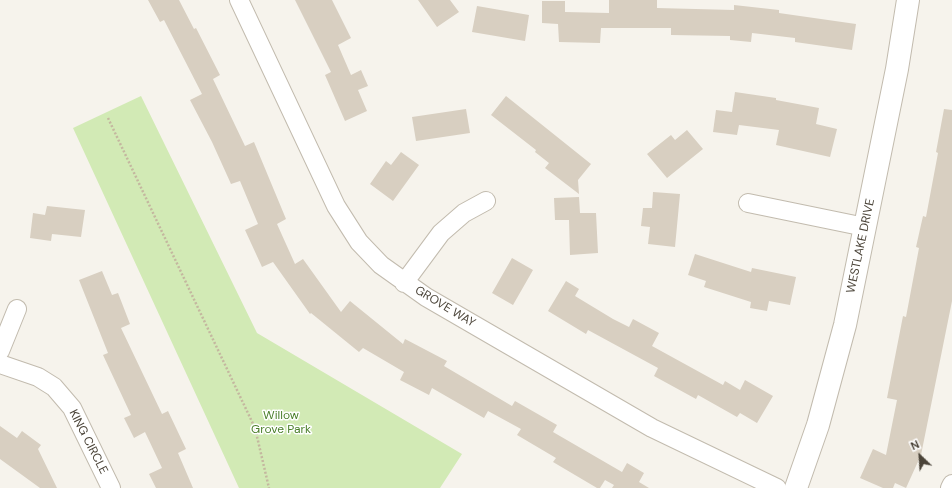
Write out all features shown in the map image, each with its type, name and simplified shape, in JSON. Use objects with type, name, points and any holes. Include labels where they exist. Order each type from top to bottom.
[{"type":"street","name":"GROVE WAY","points":[[239,0],[332,199],[346,224],[359,242],[381,265],[404,283],[426,297],[652,428],[777,488]]},
{"type":"street","name":"WESTLAKE DRIVE","points":[[796,488],[818,425],[836,361],[866,227],[897,69],[908,0]]},
{"type":"street","points":[[404,283],[441,233],[464,213],[486,201]]},
{"type":"street","points":[[748,203],[866,227]]},
{"type":"street","points":[[0,351],[18,309]]},
{"type":"street","name":"KING CIRCLE","points":[[0,364],[38,377],[54,387],[72,408],[111,488]]},
{"type":"street","points":[[950,488],[952,484]]},
{"type":"path","points":[[108,118],[256,428],[269,488]]},
{"type":"green space","name":"Willow Grove Park","points":[[141,96],[257,333],[462,454],[440,488],[239,488],[73,128]]},
{"type":"building","points":[[148,0],[179,0],[194,29],[196,28],[220,75],[213,79],[245,146],[254,142],[286,219],[277,224],[295,264],[303,259],[341,312],[350,301],[403,344],[405,339],[447,361],[444,366],[512,406],[515,401],[557,425],[553,432],[622,472],[627,463],[644,473],[639,482],[649,488],[612,488],[614,485],[605,480],[600,488],[597,488],[553,462],[556,458],[517,435],[521,429],[488,411],[484,418],[432,388],[429,395],[400,380],[404,372],[363,348],[359,352],[311,313],[310,314],[273,262],[262,267],[245,230],[258,224],[240,181],[231,184],[212,142],[190,100],[202,94],[164,20],[160,22]]},
{"type":"building","points":[[295,0],[332,0],[351,38],[338,45],[351,75],[361,70],[368,86],[358,90],[367,111],[345,121],[325,75],[331,72]]},
{"type":"building","points":[[418,0],[450,0],[459,12],[437,27]]},
{"type":"building","points":[[609,0],[657,0],[657,8],[734,10],[734,5],[779,10],[779,13],[856,24],[852,50],[795,42],[795,38],[752,33],[751,42],[730,40],[730,36],[671,35],[671,28],[601,28],[600,43],[559,42],[558,24],[542,23],[542,1],[565,1],[565,12],[609,13]]},
{"type":"building","points":[[477,6],[529,15],[525,41],[472,32]]},
{"type":"building","points":[[735,92],[776,98],[776,100],[819,108],[816,124],[837,129],[830,157],[776,145],[779,130],[739,125],[737,135],[713,132],[716,110],[732,112]]},
{"type":"building","points":[[506,96],[591,164],[578,180],[579,194],[545,168],[549,163],[535,152],[536,150],[491,115]]},
{"type":"building","points":[[466,109],[470,133],[416,141],[412,117]]},
{"type":"building","points":[[944,109],[952,110],[952,301],[921,455],[906,488],[895,483],[893,488],[883,488],[860,478],[873,449],[886,455],[897,400],[887,398],[903,316],[906,317],[919,248],[916,247],[923,216],[926,217],[938,153],[936,152]]},
{"type":"building","points":[[687,130],[703,149],[667,178],[647,154],[671,135],[675,140]]},
{"type":"building","points":[[401,152],[419,165],[393,201],[370,184],[386,161],[391,165]]},
{"type":"building","points":[[653,192],[680,194],[675,247],[648,244],[650,227],[641,226],[643,208],[652,208]]},
{"type":"building","points":[[579,197],[580,213],[596,213],[598,253],[570,255],[569,220],[555,220],[554,198]]},
{"type":"building","points":[[47,206],[85,210],[81,237],[52,234],[51,241],[30,238],[33,213],[45,215]]},
{"type":"building","points":[[695,254],[751,272],[752,268],[796,277],[790,305],[769,301],[767,311],[750,308],[751,302],[704,287],[706,281],[688,275]]},
{"type":"building","points":[[512,258],[533,270],[513,305],[492,293]]},
{"type":"building","points":[[102,271],[112,295],[118,293],[130,324],[121,328],[162,414],[168,411],[186,449],[178,453],[193,488],[156,488],[149,474],[162,468],[145,432],[134,438],[124,418],[131,415],[103,355],[108,353],[79,280]]},
{"type":"building","points":[[566,281],[579,289],[575,296],[613,319],[629,327],[633,319],[659,333],[652,346],[723,385],[725,381],[740,390],[745,380],[773,396],[757,423],[740,413],[737,417],[698,395],[696,399],[654,376],[658,368],[588,330],[586,334],[548,311]]},
{"type":"building","points":[[0,426],[17,438],[22,431],[41,445],[38,449],[57,488],[40,488],[0,459]]}]
